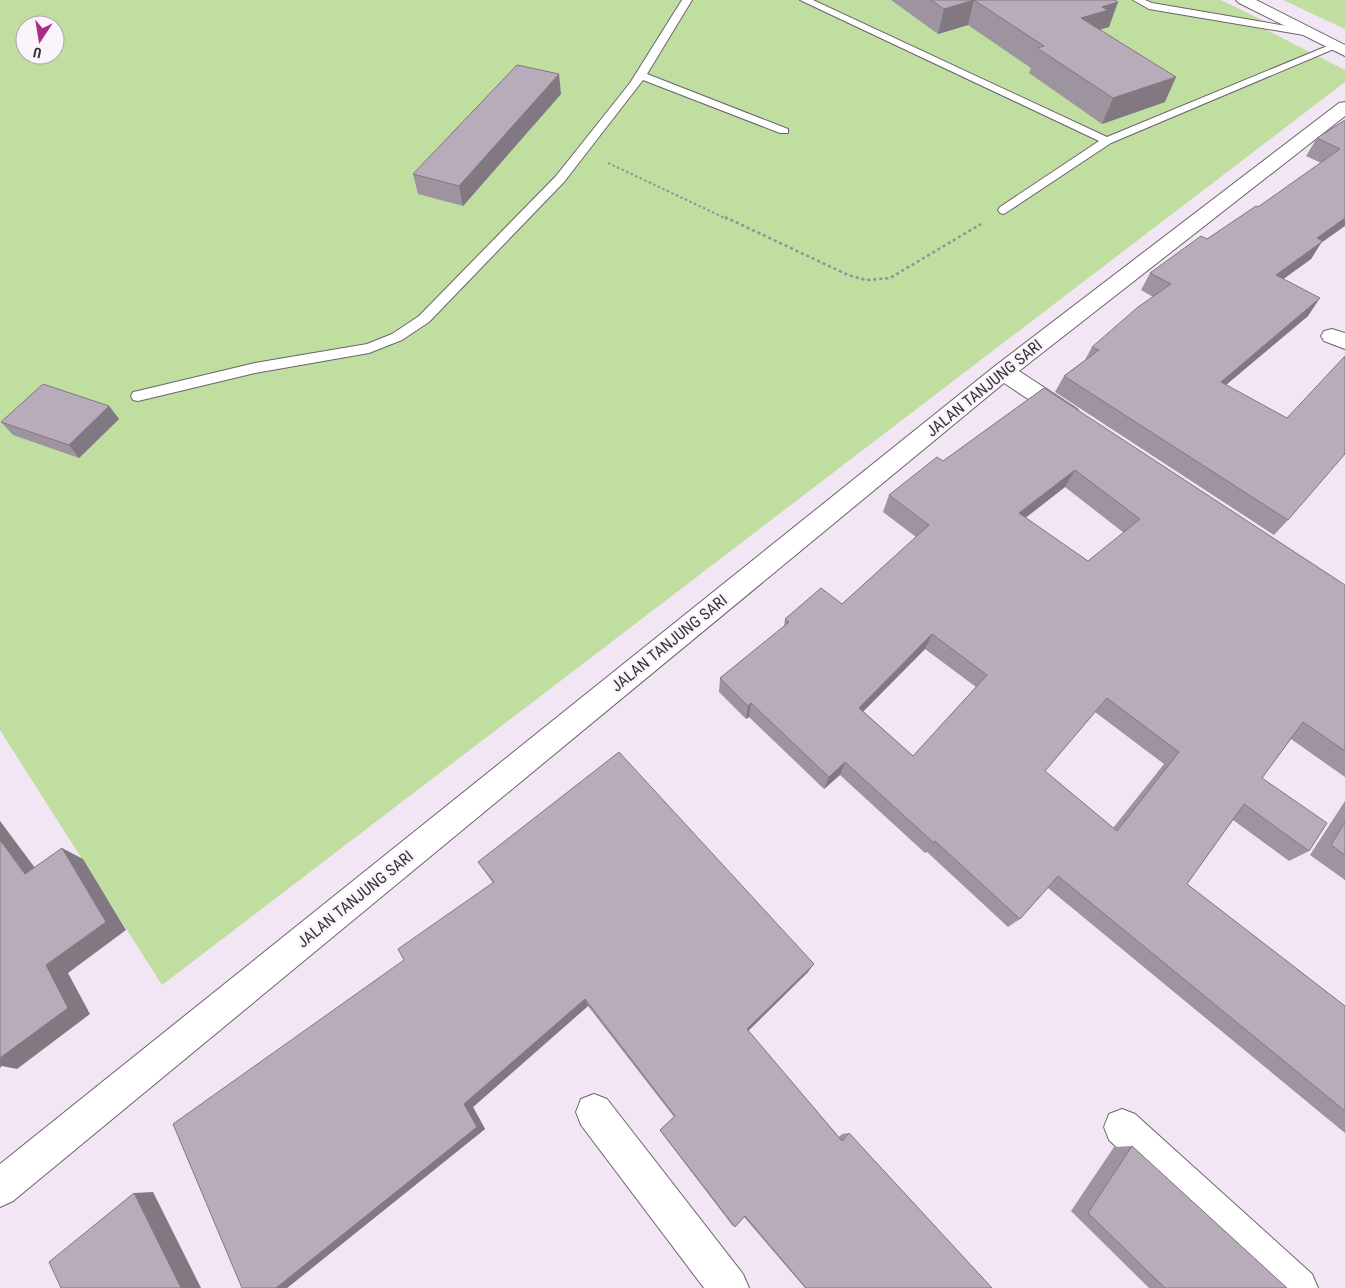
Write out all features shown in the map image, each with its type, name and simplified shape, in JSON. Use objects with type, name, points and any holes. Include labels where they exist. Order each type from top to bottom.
[{"type":"street","points":[[1244,0],[1340,48]]},
{"type":"street","name":"JALAN TANJUNG SARI","points":[[0,1188],[1003,372],[1345,107]]},
{"type":"street","points":[[1003,372],[1086,426]]},
{"type":"street","points":[[594,1112],[729,1288]]},
{"type":"street","points":[[1122,1127],[1298,1288]]},
{"type":"lane","points":[[138,396],[256,368],[369,348],[397,337],[424,319],[560,179],[640,75],[687,0]]},
{"type":"lane","points":[[806,0],[1107,141]]},
{"type":"lane","points":[[1138,0],[1149,6],[1310,34]]},
{"type":"lane","points":[[1004,210],[1107,141],[1340,48]]},
{"type":"lane","points":[[640,75],[784,132]]},
{"type":"path","points":[[583,151],[848,275],[866,280],[890,278],[898,274],[1004,210]]},
{"type":"green space","points":[[0,0],[1221,0],[1266,22],[1247,20],[1345,70],[1345,82],[162,985],[0,730]]},
{"type":"green space","points":[[1283,0],[1345,0],[1345,29]]},
{"type":"building","points":[[931,0],[974,0],[944,9]]},
{"type":"building","points":[[974,0],[1115,0],[1118,2],[1102,7],[1108,10],[1081,18],[1176,77],[1113,98],[1037,48],[1044,46]]},
{"type":"building","points":[[517,65],[559,74],[459,186],[413,174]]},
{"type":"building","points":[[1345,120],[1345,218],[1317,238],[1323,241],[1276,275],[1320,298],[1221,382],[1287,418],[1345,356],[1345,454],[1288,520],[1064,376],[1099,350],[1092,347],[1138,307],[1171,284],[1150,273],[1201,236],[1207,239],[1256,206],[1258,207],[1340,149],[1317,138]]},
{"type":"building","points":[[43,384],[109,406],[69,445],[1,422]]},
{"type":"building","points":[[1044,388],[1345,585],[1345,751],[1303,722],[1262,778],[1327,823],[1309,851],[1244,804],[1187,884],[1345,1006],[1345,1111],[1058,876],[1020,919],[845,762],[829,777],[751,703],[748,706],[720,678],[789,622],[785,619],[821,588],[842,604],[929,525],[889,495],[937,457],[943,461]],"holes":[[[1075,470],[1140,519],[1088,561],[1019,513]],[[932,634],[987,675],[913,756],[859,708]],[[1107,698],[1179,752],[1117,831],[1045,771]]]},
{"type":"building","points":[[619,752],[814,964],[747,1029],[842,1141],[849,1133],[992,1288],[806,1288],[745,1216],[735,1227],[660,1130],[675,1116],[585,999],[464,1104],[477,1127],[276,1288],[242,1288],[173,1124],[404,960],[398,949],[494,882],[478,862]]},
{"type":"building","points":[[1345,822],[1345,855],[1331,845]]},
{"type":"building","points":[[0,840],[25,874],[62,848],[106,922],[46,965],[68,1008],[0,1058]]},
{"type":"building","points":[[1132,1146],[1287,1288],[1165,1288],[1088,1213]]},
{"type":"building","points":[[134,1193],[181,1288],[61,1288],[49,1262]]}]
